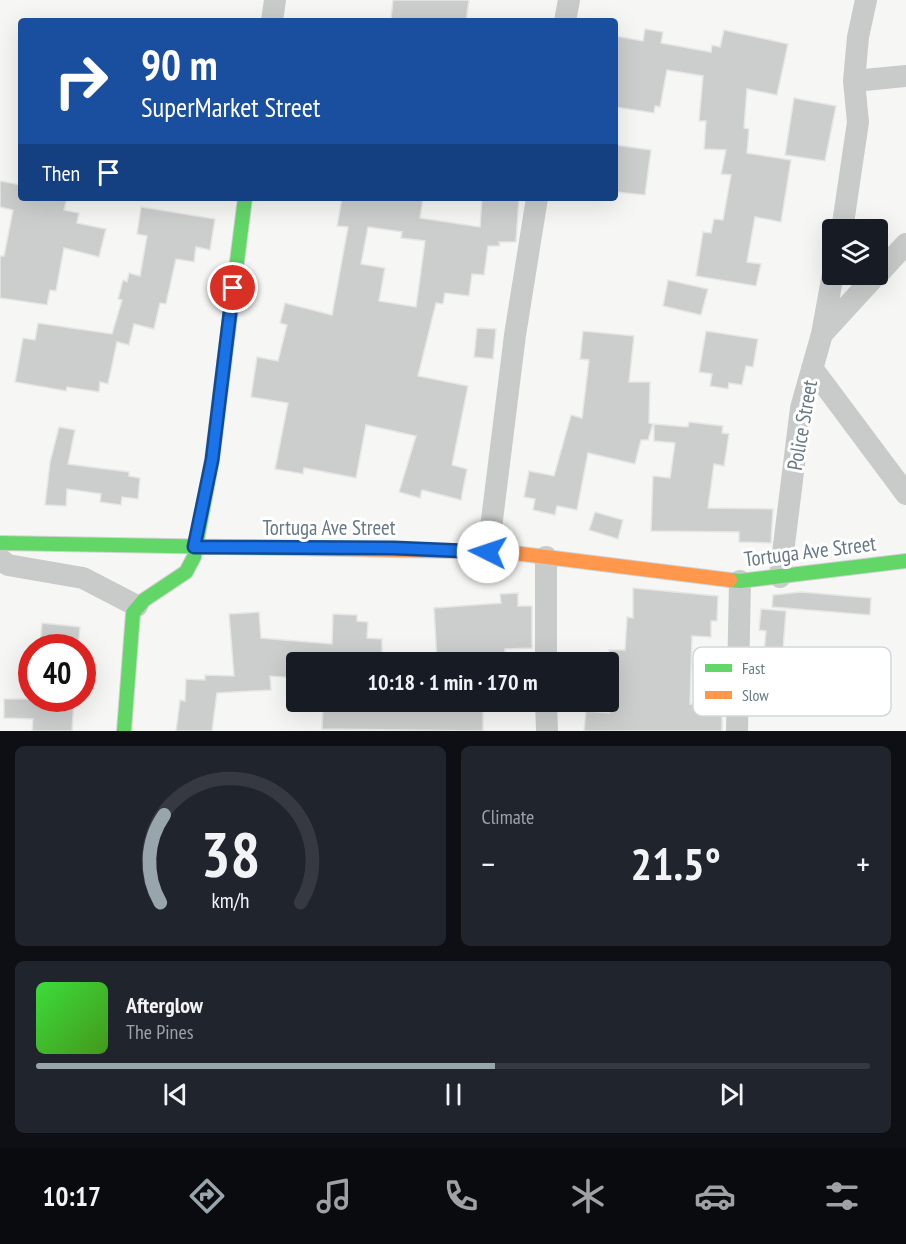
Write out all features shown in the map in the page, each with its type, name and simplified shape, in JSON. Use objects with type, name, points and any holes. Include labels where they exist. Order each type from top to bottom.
[{"type":"street","points":[[272,18],[275,0]]},
{"type":"street","points":[[566,18],[569,0]]},
{"type":"street","points":[[844,219],[858,123],[854,81],[858,37],[866,0]]},
{"type":"street","points":[[854,81],[906,76]]},
{"type":"street","points":[[124,731],[130,622],[137,606],[186,572],[194,557],[194,547],[212,460],[245,201]]},
{"type":"street","points":[[488,552],[515,335],[537,201]]},
{"type":"street","points":[[888,263],[906,244]]},
{"type":"street","name":"Police Street","points":[[780,577],[801,408],[822,334],[831,285]]},
{"type":"street","points":[[822,334],[867,285]]},
{"type":"street","points":[[812,368],[906,495]]},
{"type":"street","name":"Tortuga Ave Street","points":[[0,543],[394,548],[488,552],[546,557],[740,582],[906,561]]},
{"type":"street","points":[[546,557],[546,652]]},
{"type":"street","points":[[0,559],[8,565],[83,578],[137,606]]},
{"type":"street","points":[[739,647],[740,582]]},
{"type":"street","points":[[546,712],[547,731]]},
{"type":"street","points":[[737,716],[737,731]]},
{"type":"building","points":[[393,0],[469,0],[466,18],[391,18]]},
{"type":"building","points":[[645,29],[663,32],[661,43],[711,52],[712,45],[720,47],[724,30],[788,44],[777,95],[747,89],[744,128],[749,129],[747,153],[791,160],[781,222],[755,217],[747,262],[761,264],[756,286],[696,276],[703,232],[711,233],[714,219],[723,220],[731,175],[721,174],[726,150],[704,149],[706,121],[699,121],[703,76],[667,70],[660,107],[655,106],[654,113],[618,107],[618,37],[643,41]]},
{"type":"building","points":[[794,98],[836,106],[825,161],[785,155]]},
{"type":"building","points":[[618,145],[651,150],[645,195],[618,192]]},
{"type":"building","points":[[0,181],[18,184],[18,201],[66,201],[64,210],[79,213],[77,223],[106,229],[99,257],[64,248],[56,291],[50,290],[47,305],[0,298],[0,256],[4,256],[13,210],[0,207]]},
{"type":"building","points":[[341,201],[423,201],[420,218],[480,227],[482,201],[519,201],[516,242],[499,242],[500,246],[488,246],[484,275],[472,274],[469,296],[445,293],[443,304],[436,303],[418,376],[468,386],[452,465],[467,469],[461,500],[422,490],[420,498],[399,492],[416,436],[366,425],[356,478],[304,468],[303,474],[275,469],[288,403],[251,397],[257,357],[278,361],[287,325],[280,323],[285,303],[332,315],[348,227],[337,226]],"holes":[[[368,227],[402,232],[401,238],[425,241],[416,307],[379,301],[385,268],[361,264]]]},
{"type":"building","points":[[141,207],[215,219],[210,250],[196,247],[194,262],[176,259],[166,304],[160,303],[154,329],[134,324],[129,345],[117,342],[108,384],[100,382],[99,392],[67,387],[66,391],[15,382],[23,338],[35,340],[38,323],[112,334],[122,300],[118,299],[123,280],[127,282],[129,273],[140,276],[147,236],[137,234]]},
{"type":"building","points":[[668,280],[708,289],[701,315],[663,306]]},
{"type":"building","points":[[477,328],[496,329],[493,359],[474,357]]},
{"type":"building","points":[[583,331],[634,336],[629,382],[650,382],[649,423],[653,424],[648,440],[641,440],[635,464],[588,453],[577,510],[557,506],[555,515],[533,510],[535,499],[524,497],[529,471],[554,476],[571,415],[582,418],[589,360],[580,359]]},
{"type":"building","points":[[706,331],[758,339],[753,367],[746,366],[742,385],[729,383],[728,389],[710,386],[712,374],[699,372]]},
{"type":"building","points":[[689,422],[723,426],[722,433],[729,434],[724,466],[714,464],[708,508],[773,509],[771,543],[739,542],[739,532],[651,531],[653,476],[670,478],[675,443],[654,441],[654,424],[688,427]]},
{"type":"building","points":[[59,427],[75,430],[68,464],[129,472],[129,476],[140,478],[138,499],[122,497],[121,505],[100,502],[101,494],[67,489],[66,506],[45,505],[50,462]]},
{"type":"building","points":[[595,512],[623,520],[618,539],[589,530]]},
{"type":"building","points":[[633,588],[718,596],[717,621],[711,621],[711,637],[692,636],[690,704],[693,704],[693,716],[722,716],[722,731],[584,731],[586,712],[619,712],[619,652],[609,652],[609,650],[625,650],[627,617],[633,618]]},
{"type":"building","points":[[801,592],[871,598],[870,615],[772,607],[773,595]]},
{"type":"building","points":[[518,593],[518,606],[532,606],[532,648],[505,649],[505,652],[436,652],[434,608],[501,603],[500,594]]},
{"type":"building","points":[[761,609],[786,611],[783,647],[764,647],[766,631],[759,630]]},
{"type":"building","points":[[259,612],[261,638],[332,644],[333,614],[357,615],[357,621],[368,622],[367,638],[382,639],[382,652],[286,652],[286,677],[270,676],[271,690],[217,693],[212,731],[176,731],[180,700],[185,701],[186,679],[205,680],[205,675],[234,676],[229,614]]},
{"type":"building","points":[[42,623],[80,627],[79,634],[41,634]]},
{"type":"building","points":[[4,699],[18,699],[18,712],[73,712],[72,731],[32,731],[33,719],[4,718]]},
{"type":"building","points":[[323,712],[483,712],[483,731],[322,729]]},
{"type":"traffic: fast","points":[[124,731],[133,613],[144,600],[186,572],[194,557],[212,460],[245,201]]},
{"type":"traffic: fast","points":[[0,543],[345,549]]},
{"type":"traffic: fast","points":[[730,580],[740,581],[906,561]]},
{"type":"traffic: slow","points":[[345,549],[506,552],[730,580]]},
{"type":"route","points":[[233,288],[212,460],[194,547],[394,548],[488,552]]}]
